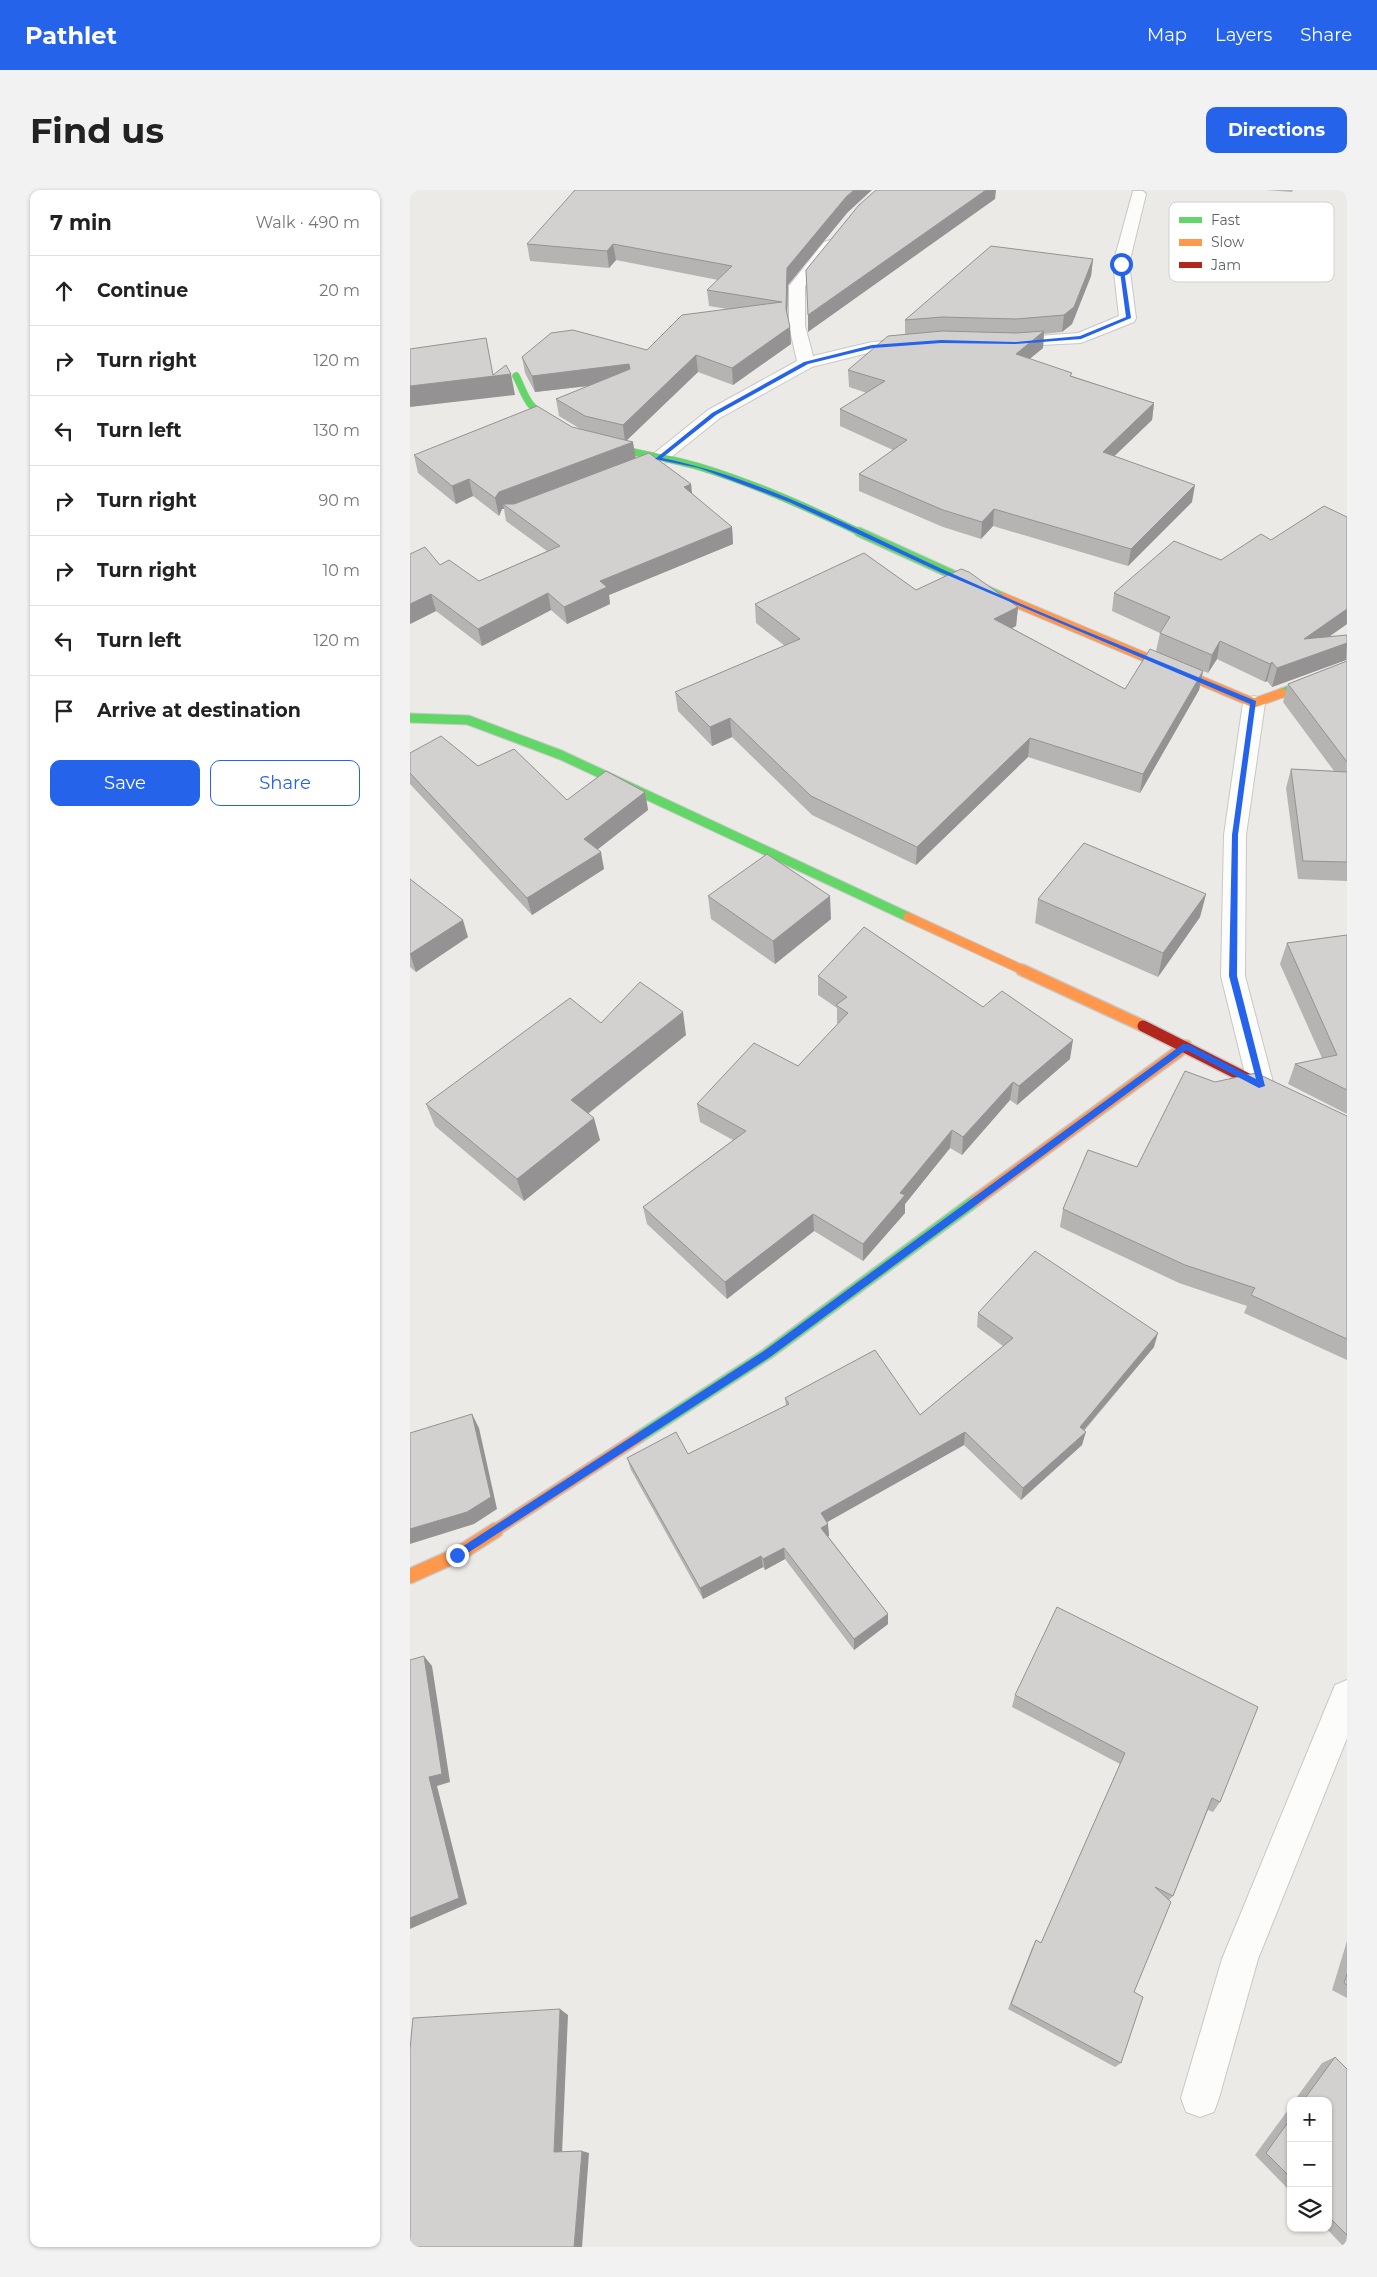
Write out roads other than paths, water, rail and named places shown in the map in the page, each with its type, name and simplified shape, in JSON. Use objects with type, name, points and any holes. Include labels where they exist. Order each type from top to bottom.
[{"type":"street","points":[[987,342],[1015,343],[1081,338],[1128,318],[1121,264],[1138,194]]},
{"type":"street","points":[[806,363],[797,326],[797,286],[840,233]]},
{"type":"street","points":[[612,476],[658,459],[714,414],[806,363],[872,347],[931,342]]},
{"type":"street","points":[[516,376],[532,405],[558,426],[581,439],[658,459],[700,467],[791,500],[942,571],[1254,703],[1347,669]]},
{"type":"street","points":[[1254,703],[1235,835],[1233,976],[1261,1086]]},
{"type":"street","points":[[410,718],[468,720],[561,755],[1186,1046],[1287,1098]]},
{"type":"street","points":[[410,1576],[457,1555],[767,1354],[1186,1046]]},
{"type":"street","points":[[1200,2098],[1240,1959],[1347,1697]]}]
